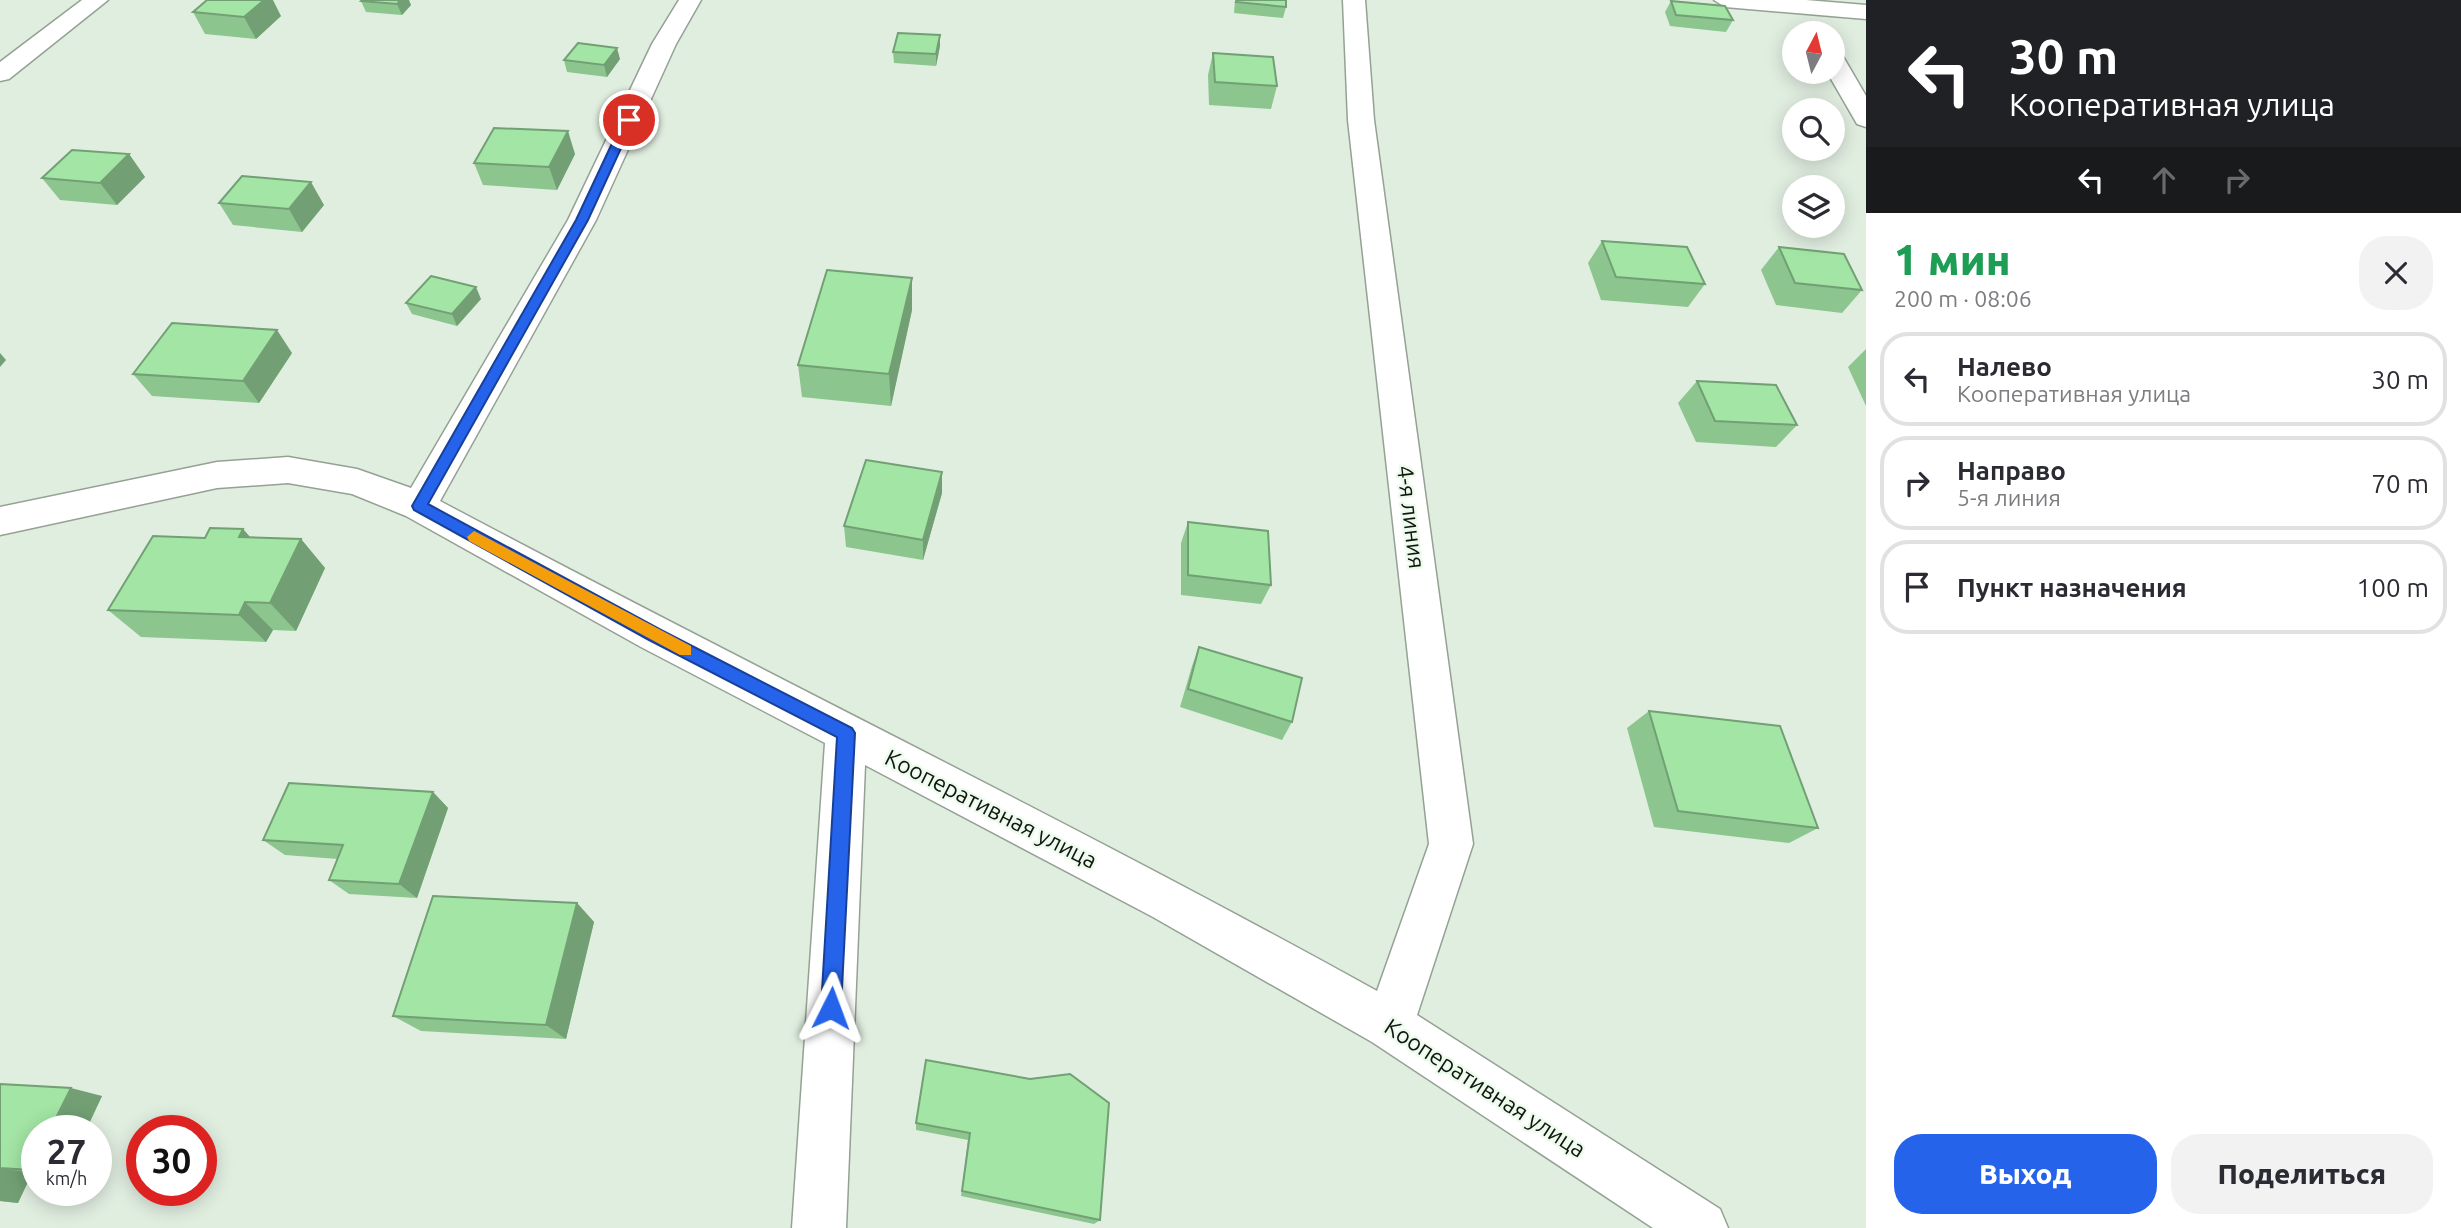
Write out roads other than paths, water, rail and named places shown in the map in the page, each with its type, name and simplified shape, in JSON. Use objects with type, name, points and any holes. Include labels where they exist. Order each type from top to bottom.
[{"type":"street","points":[[0,74],[97,0]]},
{"type":"street","points":[[419,506],[582,220],[664,44],[690,0]]},
{"type":"street","name":"4-я линия","points":[[1354,0],[1362,120],[1451,844],[1389,1025]]},
{"type":"street","points":[[1725,0],[1801,3],[1866,12]]},
{"type":"street","points":[[1801,3],[1811,21]]},
{"type":"street","points":[[1845,81],[1866,119]]},
{"type":"street","name":"Кооперативная улица","points":[[0,521],[217,475],[288,470],[358,482],[419,506],[655,635],[1169,901],[1389,1025],[1701,1228]]},
{"type":"street","points":[[819,1228],[846,733]]}]
